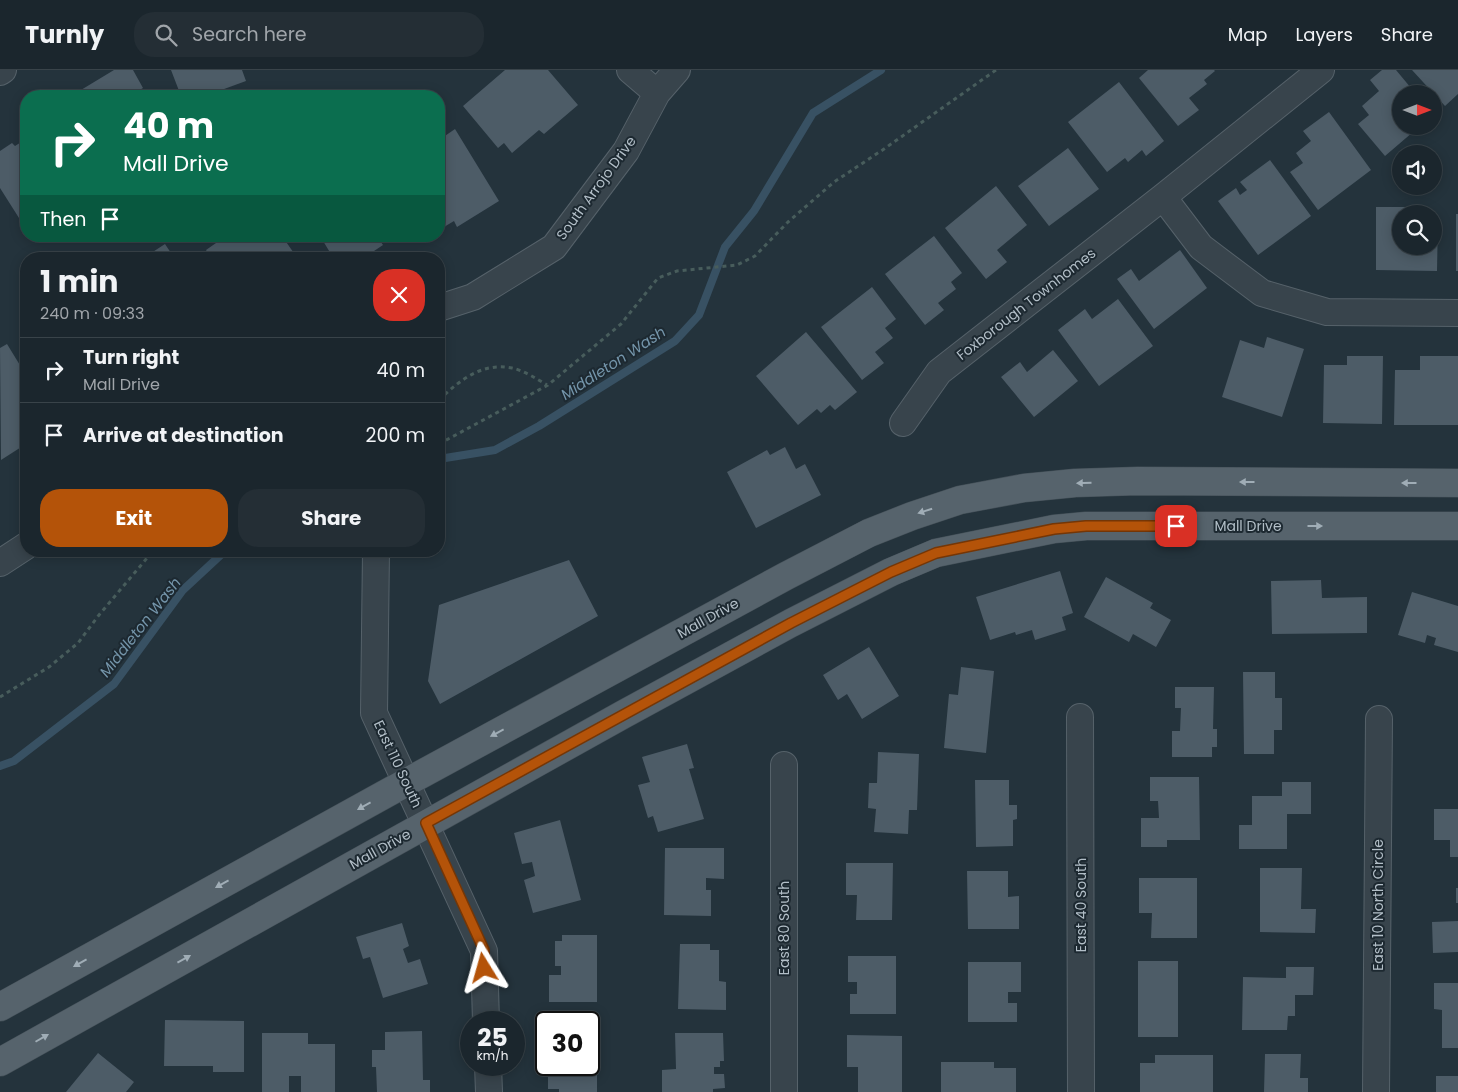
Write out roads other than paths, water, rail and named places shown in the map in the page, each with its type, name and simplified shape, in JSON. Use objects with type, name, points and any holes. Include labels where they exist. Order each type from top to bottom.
[{"type":"main road","name":"Mall Drive","points":[[0,1007],[407,782],[869,533],[912,516],[960,500],[1024,488],[1075,483],[1138,481],[1458,484]]},
{"type":"main road","name":"Mall Drive","points":[[0,1062],[426,823],[791,623],[891,572],[936,553],[1047,530],[1086,526],[1458,526]]},
{"type":"street","points":[[630,70],[657,93]]},
{"type":"street","name":"South Arrojo Drive","points":[[445,306],[473,297],[554,247],[626,151],[657,93],[677,70]]},
{"type":"street","name":"Foxborough Townhomes","points":[[903,423],[939,372],[1320,70]]},
{"type":"street","points":[[1162,197],[1201,247],[1262,294],[1327,312],[1458,313]]},
{"type":"street","points":[[0,563],[20,550]]},
{"type":"street","name":"East 110 South","points":[[376,557],[374,712],[484,950],[486,1011]]},
{"type":"street","name":"East 40 South","points":[[1080,717],[1081,1092]]},
{"type":"street","name":"East 10 North Circle","points":[[1376,1092],[1379,719]]},
{"type":"street","name":"East 80 South","points":[[784,765],[784,1092]]},
{"type":"street","points":[[488,1076],[489,1092]]},
{"type":"waterway","name":"Middleton Wash","points":[[445,458],[495,450],[539,426],[675,341],[699,315],[725,247],[754,211],[813,113],[881,70]]},
{"type":"waterway","name":"Middleton Wash","points":[[0,766],[14,761],[114,684],[183,590],[219,557]]}]
